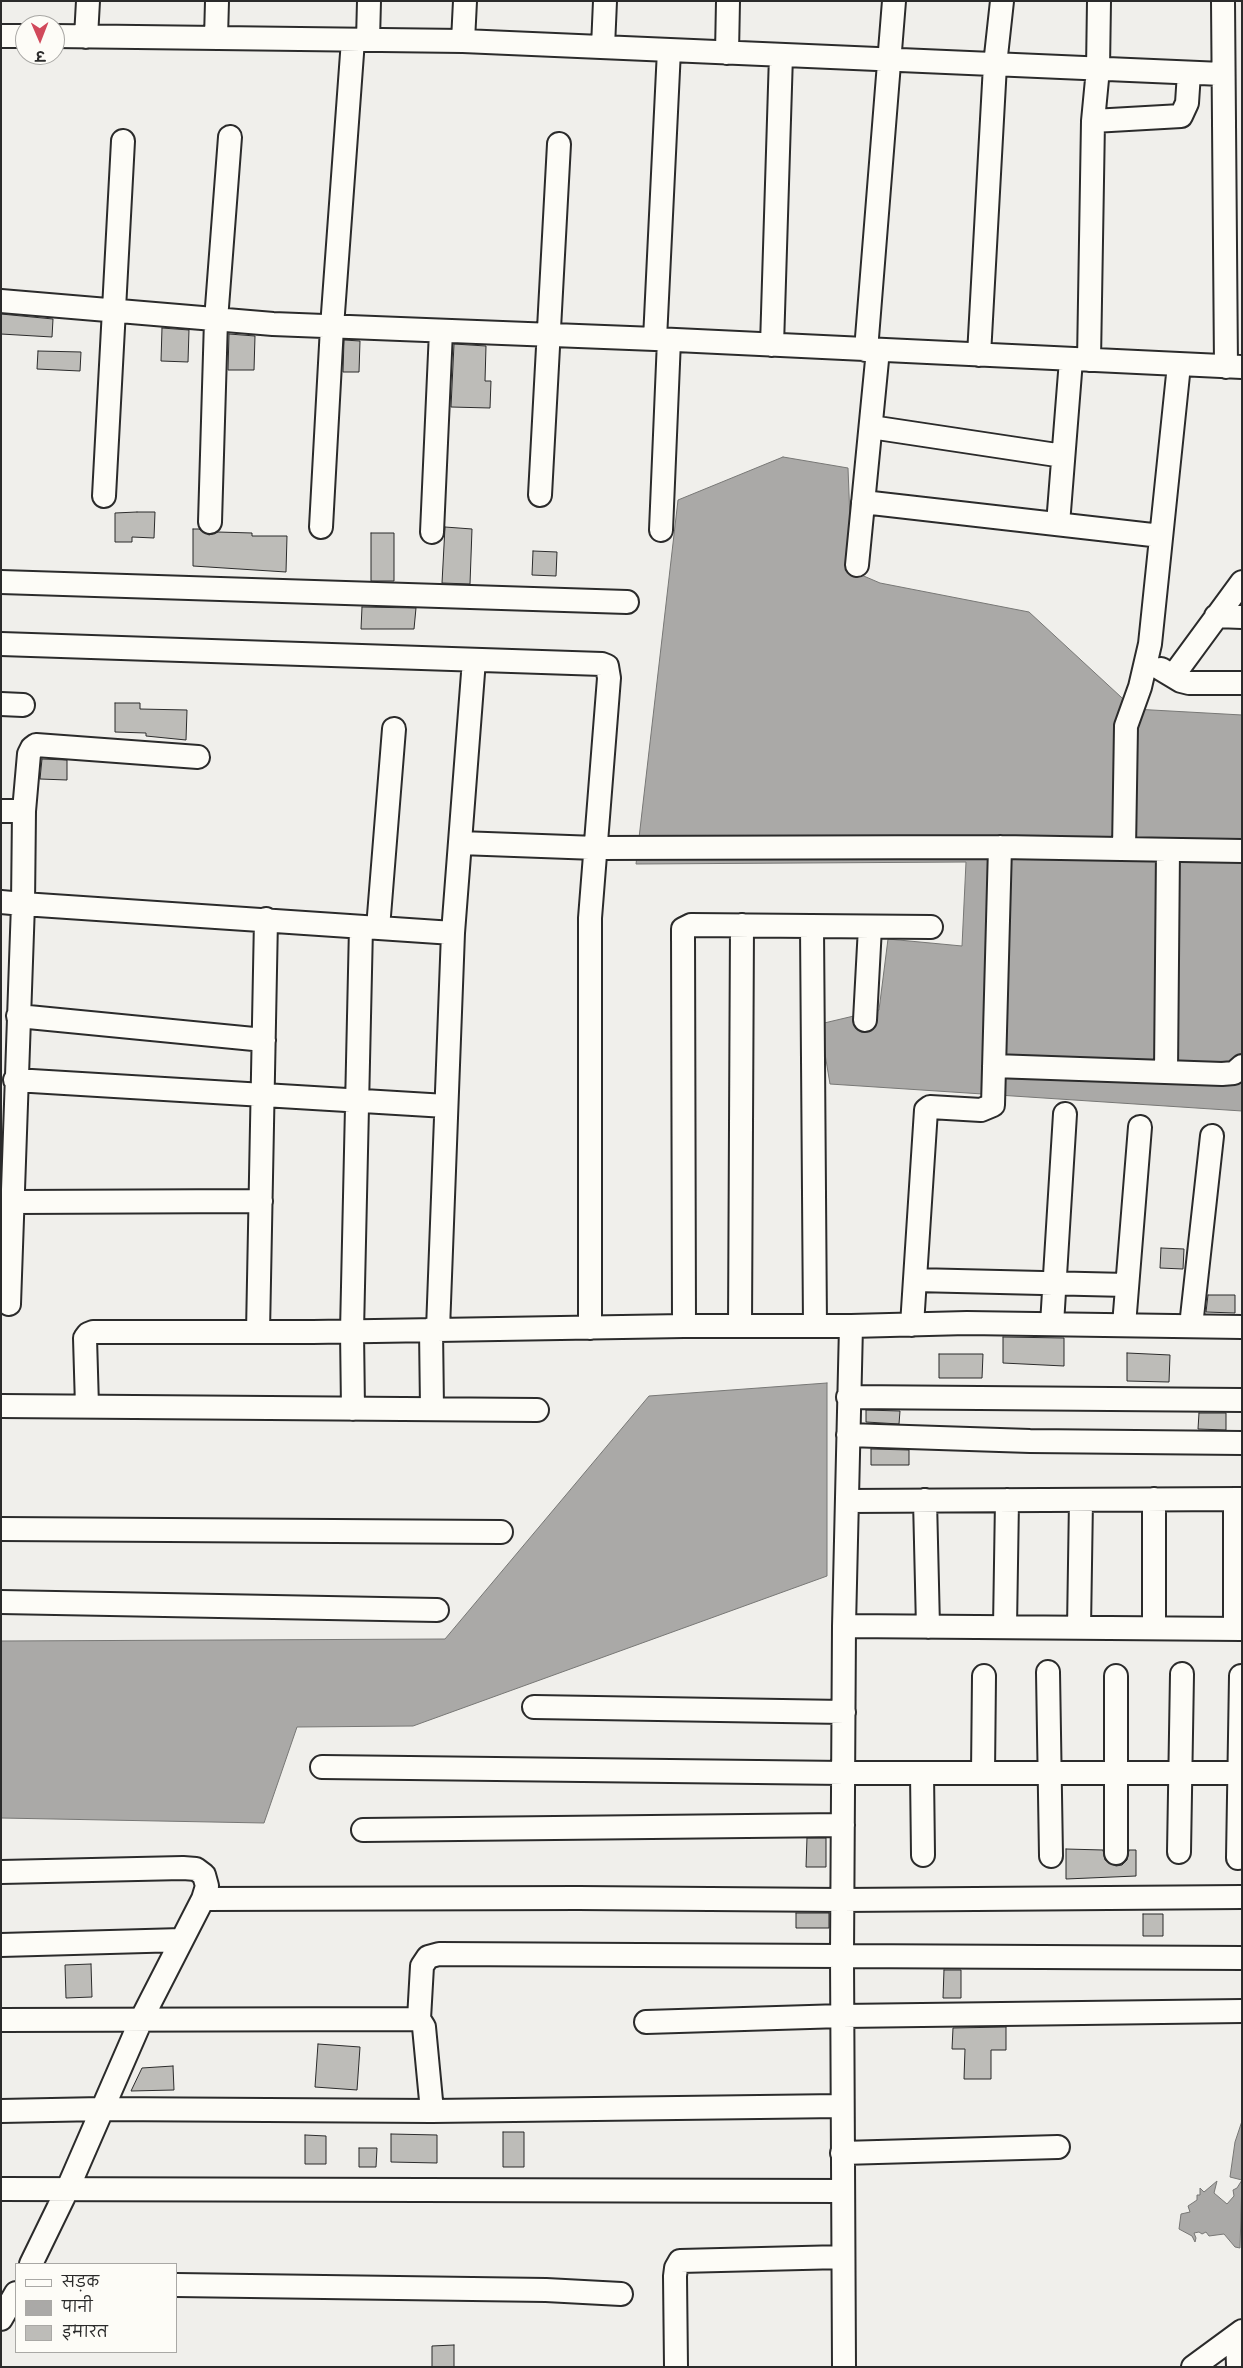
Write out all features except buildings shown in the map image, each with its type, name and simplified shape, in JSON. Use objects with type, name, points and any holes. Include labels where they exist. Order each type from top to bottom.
[{"type":"street","points":[[86,36],[88,1]]},
{"type":"street","points":[[216,38],[217,1]]},
{"type":"street","points":[[321,527],[332,327],[361,40],[369,1]]},
{"type":"street","points":[[463,42],[465,1]]},
{"type":"street","points":[[603,48],[605,1]]},
{"type":"street","points":[[727,53],[728,1]]},
{"type":"street","points":[[857,565],[871,427],[872,350],[888,60],[894,1]]},
{"type":"street","points":[[979,355],[995,65],[1002,1]]},
{"type":"street","points":[[1058,524],[1063,456],[1080,360],[1093,121],[1098,69],[1099,1]]},
{"type":"street","points":[[1,302],[216,320],[332,327],[662,339],[1234,367],[1222,74],[1223,1]]},
{"type":"street","points":[[1,36],[15,36]]},
{"type":"street","points":[[65,36],[463,42],[1222,74]]},
{"type":"street","points":[[661,530],[662,339],[669,50]]},
{"type":"street","points":[[772,345],[780,55]]},
{"type":"street","points":[[1093,121],[1181,116],[1187,103],[1188,73]]},
{"type":"street","points":[[210,522],[216,320],[230,137]]},
{"type":"street","points":[[104,496],[122,141]]},
{"type":"street","points":[[540,495],[559,144]]},
{"type":"street","points":[[432,532],[441,331]]},
{"type":"street","points":[[1124,849],[1126,726],[1147,660],[1179,365]]},
{"type":"street","points":[[871,427],[1063,456]]},
{"type":"street","points":[[863,502],[1161,536]]},
{"type":"street","points":[[1,582],[627,602]]},
{"type":"street","points":[[1173,676],[1242,582]]},
{"type":"street","points":[[1216,616],[1242,617]]},
{"type":"street","points":[[1,644],[602,664],[607,666],[609,678],[590,918],[590,1328]]},
{"type":"street","points":[[432,1409],[434,1329],[453,933],[474,660]]},
{"type":"street","points":[[1147,660],[1173,676],[1189,683],[1242,683]]},
{"type":"street","points":[[1,704],[23,705]]},
{"type":"street","points":[[354,1409],[352,1331],[357,1100],[370,927],[394,729]]},
{"type":"street","points":[[9,1304],[6,1262],[9,1208],[7,1152],[15,1080],[9,1053],[18,1016],[12,903],[32,748],[36,745],[198,757]]},
{"type":"street","points":[[1,811],[24,811]]},
{"type":"street","points":[[460,843],[596,848],[1000,847],[1242,852]]},
{"type":"street","points":[[912,1324],[926,1110],[930,1107],[981,1110],[993,1106],[1000,847]]},
{"type":"street","points":[[1166,1072],[1168,850]]},
{"type":"street","points":[[12,903],[453,933]]},
{"type":"street","points":[[258,1332],[266,919]]},
{"type":"street","points":[[684,1326],[682,934],[686,926],[931,927]]},
{"type":"street","points":[[740,1326],[742,926]]},
{"type":"street","points":[[812,927],[815,1326]]},
{"type":"street","points":[[865,1020],[870,927]]},
{"type":"street","points":[[18,1016],[264,1040]]},
{"type":"street","points":[[994,1066],[1222,1074],[1234,1072],[1242,1066]]},
{"type":"street","points":[[15,1080],[446,1106]]},
{"type":"street","points":[[1052,1324],[1065,1114]]},
{"type":"street","points":[[1124,1325],[1140,1127]]},
{"type":"street","points":[[1191,1326],[1212,1136]]},
{"type":"street","points":[[9,1208],[261,1201]]},
{"type":"street","points":[[915,1280],[1127,1285]]},
{"type":"street","points":[[87,1406],[85,1345],[88,1334],[93,1332],[258,1332],[912,1324],[1242,1327]]},
{"type":"street","points":[[844,2367],[841,2106],[842,1900],[844,1626],[851,1326]]},
{"type":"street","points":[[848,1397],[1242,1400]]},
{"type":"street","points":[[1,1406],[537,1410]]},
{"type":"street","points":[[848,1435],[1030,1441],[1242,1442]]},
{"type":"street","points":[[1154,1499],[1154,1628]]},
{"type":"street","points":[[844,1626],[1238,1629],[1238,1499],[847,1500]]},
{"type":"street","points":[[925,1500],[928,1627]]},
{"type":"street","points":[[1005,1627],[1007,1500]]},
{"type":"street","points":[[1079,1628],[1081,1500]]},
{"type":"street","points":[[1,1529],[501,1532]]},
{"type":"street","points":[[1,1602],[437,1610]]},
{"type":"street","points":[[1048,1672],[1051,1856]]},
{"type":"street","points":[[1179,1852],[1182,1674]]},
{"type":"street","points":[[983,1773],[984,1676]]},
{"type":"street","points":[[1116,1676],[1116,1853]]},
{"type":"street","points":[[1238,1858],[1241,1773],[1241,1676]]},
{"type":"street","points":[[534,1707],[844,1712]]},
{"type":"street","points":[[322,1767],[844,1773],[1241,1773]]},
{"type":"street","points":[[922,1773],[923,1855]]},
{"type":"street","points":[[363,1830],[843,1825]]},
{"type":"street","points":[[1,1872],[183,1868],[196,1869],[204,1875],[207,1886],[203,1899],[142,2018],[68,2188],[31,2263]]},
{"type":"street","points":[[203,1899],[578,1898],[842,1900],[1242,1897]]},
{"type":"street","points":[[1,1945],[182,1940]]},
{"type":"street","points":[[432,2111],[424,2027],[419,2019],[422,1966],[428,1957],[439,1954],[1242,1958]]},
{"type":"street","points":[[646,2022],[842,2016],[1242,2011]]},
{"type":"street","points":[[1,2020],[142,2018],[419,2019]]},
{"type":"street","points":[[1,2111],[102,2109],[432,2111],[841,2106]]},
{"type":"street","points":[[842,2152],[1058,2147]]},
{"type":"street","points":[[1,2189],[843,2191]]},
{"type":"street","points":[[676,2367],[675,2276],[680,2261],[843,2257]]},
{"type":"street","points":[[1,2283],[15,2283]]},
{"type":"street","points":[[178,2285],[546,2290],[621,2294]]},
{"type":"street","points":[[1,2320],[15,2295]]},
{"type":"street","points":[[1193,2367],[1239,2333]]},
{"type":"street","points":[[1238,2367],[1239,2333]]},
{"type":"water","points":[[783,457],[848,468],[852,571],[880,583],[1029,612],[1134,709],[1242,715],[1242,1111],[830,1084],[820,1024],[879,1010],[888,939],[962,946],[966,862],[636,864],[678,500]]},
{"type":"water","points":[[827,1383],[827,1576],[413,1726],[297,1727],[264,1823],[1,1818],[1,1641],[445,1639],[649,1396]]},
{"type":"water","points":[[1242,2121],[1242,2180],[1230,2177],[1235,2142]]},
{"type":"water","points":[[1242,2180],[1240,2248],[1235,2247],[1224,2234],[1209,2236],[1206,2232],[1202,2234],[1199,2232],[1194,2233],[1195,2242],[1192,2236],[1179,2229],[1181,2214],[1190,2212],[1188,2206],[1197,2200],[1197,2195],[1200,2195],[1200,2188],[1204,2192],[1217,2181],[1214,2193],[1227,2204],[1234,2196],[1233,2190],[1237,2188]]}]
